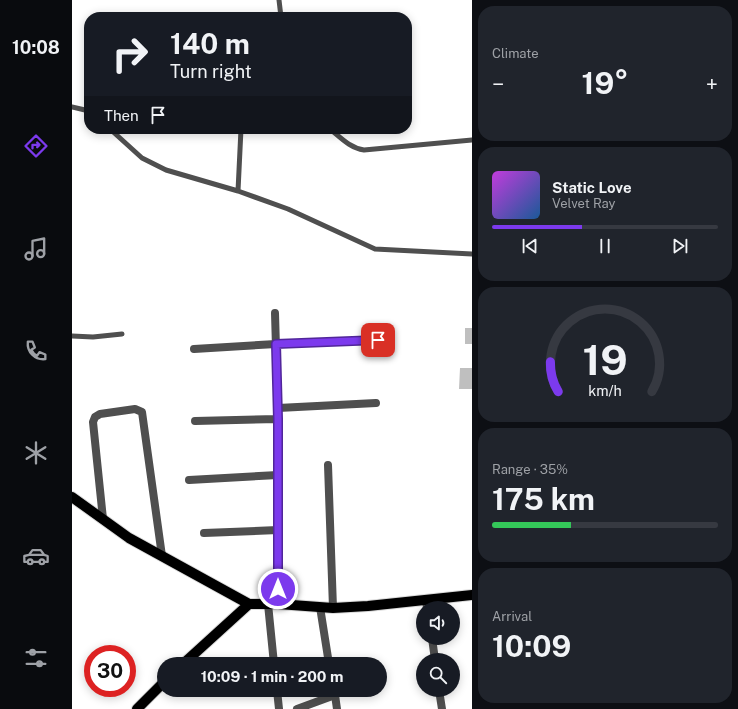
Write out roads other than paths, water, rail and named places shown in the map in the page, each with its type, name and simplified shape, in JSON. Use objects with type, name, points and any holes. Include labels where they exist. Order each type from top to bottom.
[{"type":"main road","points":[[72,497],[129,538],[250,604],[333,608],[416,604]]},
{"type":"main road","points":[[442,601],[472,595]]},
{"type":"main road","points":[[191,657],[250,604]]},
{"type":"main road","points":[[137,709],[157,689]]},
{"type":"street","points":[[274,657],[273,604],[278,530],[278,408],[275,313]]},
{"type":"street","points":[[194,349],[378,340]]},
{"type":"street","points":[[278,408],[376,403]]},
{"type":"street","points":[[103,519],[93,422],[95,417],[100,414],[135,409],[139,410],[142,412],[162,556]]},
{"type":"street","points":[[195,422],[278,419]]},
{"type":"street","points":[[328,465],[333,608]]},
{"type":"street","points":[[189,480],[278,475]]},
{"type":"street","points":[[204,533],[278,530]]},
{"type":"street","points":[[320,607],[329,657]]},
{"type":"street","points":[[278,697],[279,709]]},
{"type":"street","points":[[297,709],[323,697]]},
{"type":"street","points":[[335,697],[337,709]]},
{"type":"street","points":[[440,697],[442,709]]},
{"type":"lane","points":[[279,0],[280,12]]},
{"type":"lane","points":[[72,107],[84,110]]},
{"type":"lane","points":[[116,134],[142,158],[166,170],[238,191],[288,209],[375,249],[472,254]]},
{"type":"lane","points":[[238,191],[241,134]]},
{"type":"lane","points":[[336,134],[347,144],[356,149],[364,150],[472,140]]},
{"type":"lane","points":[[72,336],[92,337],[122,334]]}]
